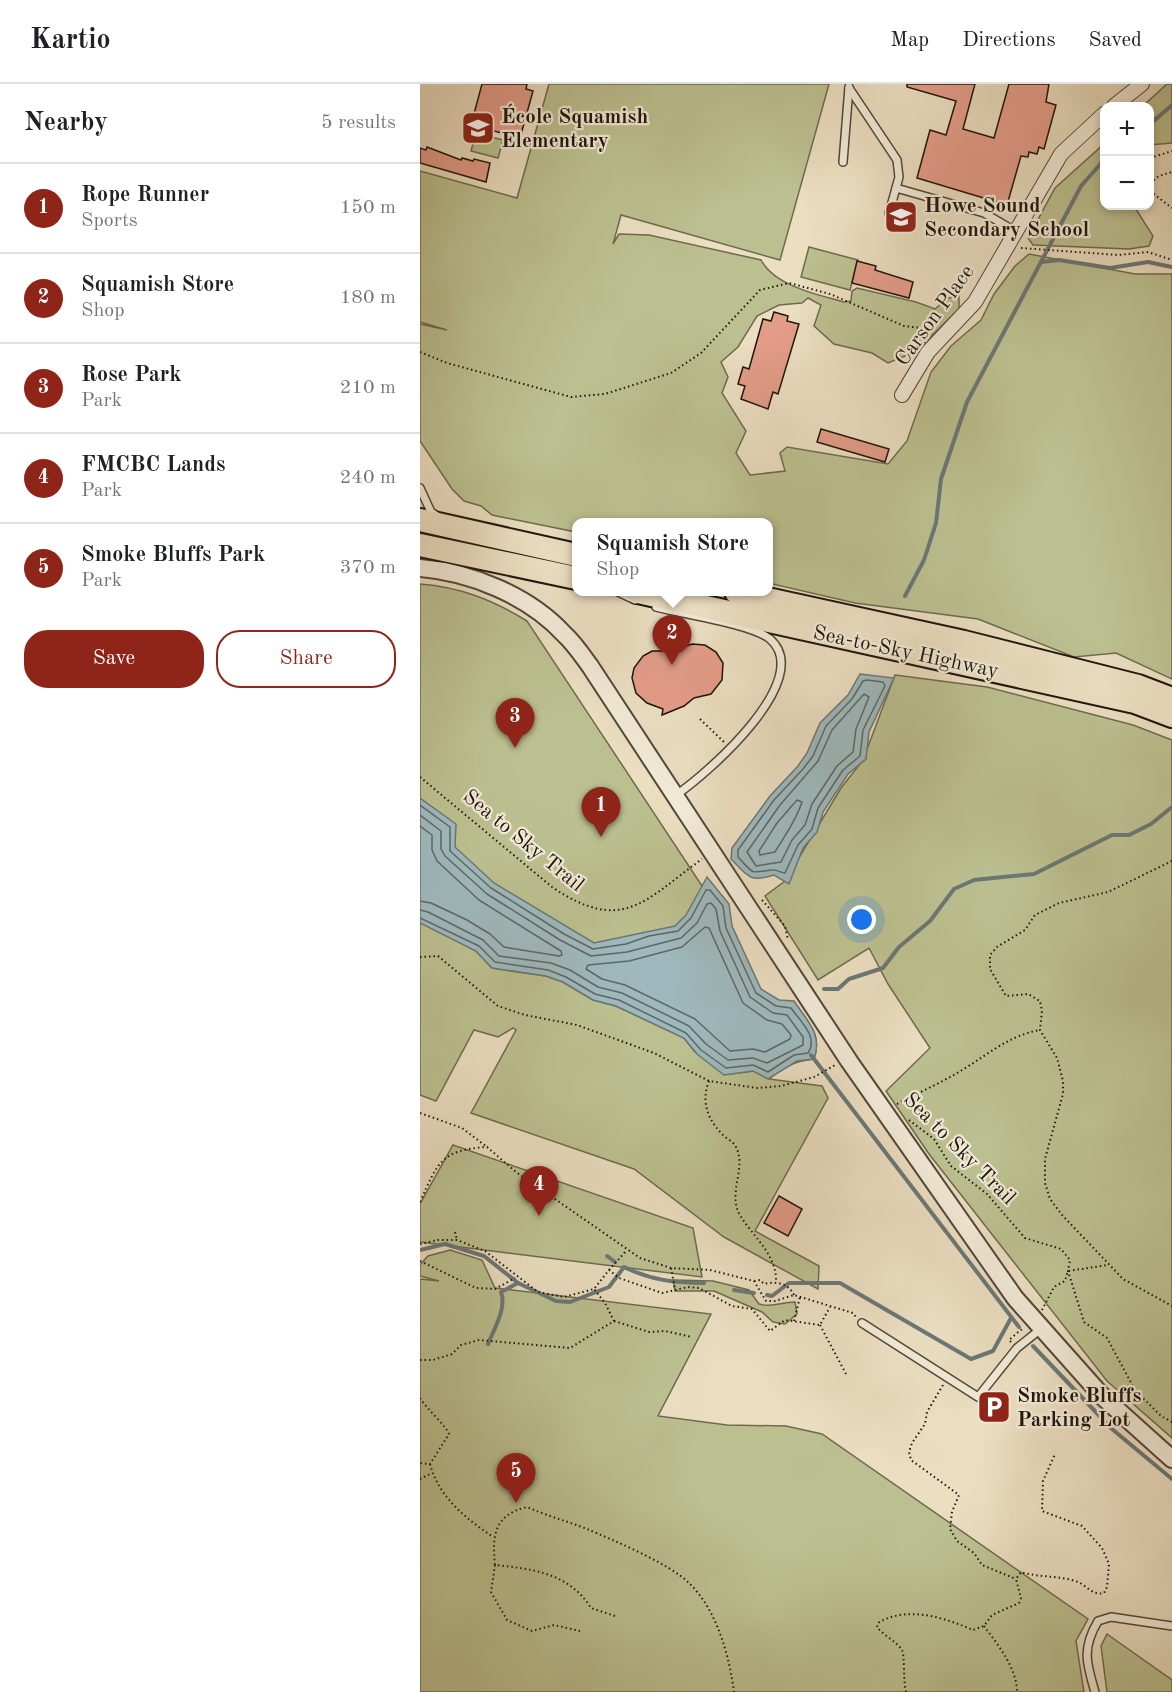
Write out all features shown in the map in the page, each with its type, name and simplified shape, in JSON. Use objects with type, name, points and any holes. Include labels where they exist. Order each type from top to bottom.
[{"type":"highway","points":[[420,519],[572,554]]},
{"type":"highway","points":[[420,545],[572,577]]},
{"type":"highway","name":"Sea-to-Sky Highway","points":[[660,596],[1135,702],[1172,716]]},
{"type":"highway","name":"Sea-to-Sky Highway","points":[[758,596],[964,642],[1138,686],[1172,699]]},
{"type":"street","points":[[1119,102],[1142,84]]},
{"type":"street","name":"Carson Place","points":[[902,395],[928,352],[975,302],[1061,154],[1100,118]]},
{"type":"street","points":[[420,568],[452,573],[498,589],[521,600],[564,633],[590,666],[846,1056],[1015,1298],[1041,1320],[1103,1397],[1172,1458]]},
{"type":"lane","points":[[843,162],[849,86]]},
{"type":"lane","points":[[849,86],[897,160],[899,177],[889,213]]},
{"type":"lane","points":[[896,188],[984,213],[1015,231]]},
{"type":"lane","points":[[420,488],[431,512],[448,526]]},
{"type":"lane","points":[[628,596],[645,605],[754,630],[770,639],[782,660],[780,675],[751,726],[731,749],[676,795]]},
{"type":"lane","points":[[862,1323],[978,1397],[1041,1320]]},
{"type":"lane","points":[[1095,1692],[1088,1667],[1087,1640],[1098,1621],[1111,1617],[1172,1626]]},
{"type":"path","points":[[1154,156],[1172,151]]},
{"type":"path","points":[[1154,180],[1172,172]]},
{"type":"path","points":[[1154,195],[1172,208]]},
{"type":"path","points":[[1030,250],[1118,255],[1148,252],[1172,260]]},
{"type":"path","points":[[420,352],[447,363],[571,397],[605,394],[671,373],[701,353],[760,290],[789,283],[830,294],[904,326],[948,329]]},
{"type":"path","points":[[700,719],[731,749]]},
{"type":"path","name":"Sea to Sky Trail","points":[[420,777],[552,886],[575,902],[595,910],[623,911],[643,902],[706,856]]},
{"type":"path","points":[[1172,861],[1108,892],[1046,908],[1035,915],[1025,930],[992,951],[989,961],[990,969],[1006,996],[1028,994],[1040,1001],[1042,1011],[1040,1030],[1060,1067],[1063,1094],[1045,1159],[1045,1183],[1050,1199],[1062,1215],[1123,1279],[1172,1306]]},
{"type":"path","points":[[759,897],[785,926],[790,949]]},
{"type":"path","points":[[420,957],[438,956],[498,1006],[525,1015],[577,1024],[654,1053],[709,1081],[757,1088],[781,1086],[814,1077],[846,1056]]},
{"type":"path","name":"Sea to Sky Trail","points":[[1040,1030],[1010,1039],[932,1086],[895,1105],[909,1121],[934,1139],[951,1166],[987,1194],[1025,1238],[1061,1249],[1070,1260],[1068,1271],[1084,1322],[1107,1338],[1135,1390],[1161,1416],[1172,1422]]},
{"type":"path","points":[[709,1081],[705,1090],[707,1113],[715,1126],[737,1148],[739,1158],[736,1206],[739,1214],[767,1252],[777,1282]]},
{"type":"path","points":[[420,1113],[462,1128],[516,1173],[626,1251],[648,1262],[671,1270],[710,1270],[754,1281],[760,1280],[764,1284],[777,1282],[789,1287],[794,1295]]},
{"type":"path","points":[[420,1202],[441,1162],[449,1153],[465,1148],[487,1147]]},
{"type":"path","points":[[455,1232],[457,1240]]},
{"type":"path","points":[[420,1244],[438,1240],[457,1240],[485,1251],[538,1292],[564,1297],[594,1289],[626,1251]]},
{"type":"path","points":[[420,1261],[476,1288],[495,1289],[516,1277]]},
{"type":"path","points":[[1041,1320],[1054,1287],[1065,1281],[1068,1271],[1108,1265]]},
{"type":"path","points":[[609,1270],[620,1278],[662,1293],[674,1287],[699,1288],[732,1306],[749,1307],[770,1331],[785,1320],[820,1325]]},
{"type":"path","points":[[671,1270],[674,1287]]},
{"type":"path","points":[[754,1281],[766,1301],[775,1301],[794,1295],[853,1313],[862,1323]]},
{"type":"path","points":[[594,1289],[614,1321],[649,1332],[665,1331],[692,1337]]},
{"type":"path","points":[[794,1321],[801,1297]]},
{"type":"path","points":[[820,1325],[830,1307]]},
{"type":"path","points":[[420,1360],[433,1360],[452,1354],[461,1345],[479,1340],[570,1348],[614,1321]]},
{"type":"path","points":[[820,1325],[846,1374]]},
{"type":"path","points":[[948,1378],[927,1412],[925,1424],[912,1443],[909,1452],[911,1460],[959,1495],[952,1512],[950,1529],[957,1541],[974,1553],[982,1565],[1016,1579]]},
{"type":"path","points":[[420,1398],[430,1414],[447,1428],[449,1434],[430,1464],[432,1473],[450,1500],[471,1522],[492,1536]]},
{"type":"path","points":[[906,1692],[902,1676],[904,1656],[901,1648],[881,1632],[878,1623],[890,1618],[925,1614],[940,1620],[953,1620],[973,1630],[984,1626],[992,1615],[1019,1603],[1021,1599],[1016,1579],[1021,1572],[1035,1577],[1061,1577],[1099,1594],[1107,1587],[1107,1559],[1090,1534],[1082,1526],[1042,1511],[1043,1481],[1055,1454]]},
{"type":"path","points":[[420,1463],[430,1464]]},
{"type":"path","points":[[420,1479],[432,1473]]},
{"type":"path","points":[[580,1632],[555,1625],[532,1631],[507,1620],[491,1592],[495,1564],[492,1536],[499,1524],[514,1510],[527,1507],[553,1519],[586,1528],[676,1572],[690,1584],[706,1606],[729,1655],[734,1692]]},
{"type":"path","points":[[495,1564],[525,1568],[564,1579],[581,1593],[591,1608],[615,1616]]},
{"type":"path","points":[[984,1626],[1004,1654],[1017,1685],[1017,1692]]},
{"type":"green space","points":[[549,84],[829,84],[780,260],[621,215],[613,244],[619,234],[649,235],[761,260],[767,269],[786,283],[844,302],[851,301],[852,291],[857,288],[916,302],[935,309],[948,298],[959,296],[959,309],[915,352],[888,363],[872,353],[834,344],[814,326],[821,305],[808,298],[802,303],[779,305],[757,316],[738,347],[721,362],[728,377],[722,393],[746,431],[736,453],[750,475],[785,471],[780,453],[787,447],[888,464],[907,441],[931,372],[951,346],[981,320],[994,294],[1015,266],[1029,254],[1135,274],[1172,274],[1172,679],[1116,653],[1074,657],[978,619],[855,603],[773,584],[773,518],[572,518],[572,531],[492,515],[481,506],[464,501],[452,489],[420,441],[420,324],[447,330],[420,322],[420,171],[517,198]]},
{"type":"green space","points":[[1167,84],[1172,84],[1172,143],[1154,145],[1154,102],[1147,102]]},
{"type":"green space","points":[[476,133],[503,140],[498,158],[471,151]]},
{"type":"green space","points":[[1100,148],[1100,210],[1137,210],[1153,236],[1149,246],[1129,249],[1033,245],[1028,238],[1055,188]]},
{"type":"green space","points":[[809,247],[858,260],[850,290],[801,277]]},
{"type":"green space","points":[[420,584],[462,591],[502,607],[527,621],[706,892],[674,931],[595,952],[420,844]]},
{"type":"green space","points":[[895,675],[987,687],[1133,725],[1172,740],[1172,1438],[1107,1381],[929,1154],[886,1091],[930,1048],[888,984],[869,948],[818,980],[765,896],[785,881],[841,788],[863,760]]},
{"type":"green space","points":[[420,896],[449,936],[476,951],[492,968],[546,976],[563,982],[593,1000],[616,1006],[684,1038],[695,1052],[730,1074],[753,1071],[797,1006],[816,1037],[814,1059],[790,1065],[769,1079],[822,1086],[828,1098],[755,1231],[819,1266],[818,1289],[724,1237],[634,1169],[471,1113],[516,1030],[513,1028],[498,1037],[474,1030],[436,1101],[420,1095]]},
{"type":"green space","points":[[453,1145],[693,1228],[702,1277],[420,1242],[420,1204]]},
{"type":"green space","points":[[450,1250],[482,1260],[495,1288],[711,1314],[658,1416],[727,1425],[786,1426],[822,1434],[1088,1619],[1076,1641],[1084,1692],[420,1692],[420,1279],[439,1281],[420,1276],[420,1265],[428,1256]]},
{"type":"green space","points":[[673,1280],[713,1281],[749,1290],[759,1304],[764,1305],[795,1302],[797,1314],[785,1324],[773,1322],[762,1312],[714,1291],[675,1291]]},
{"type":"green space","points":[[1107,1634],[1172,1680],[1172,1692],[1107,1692],[1101,1646]]},
{"type":"water","points":[[860,674],[894,678],[869,732],[866,759],[848,774],[823,812],[817,832],[803,848],[789,884],[774,875],[759,878],[750,876],[731,859],[732,848],[770,796],[798,766],[807,753],[820,723],[848,695]]},
{"type":"water","points":[[420,798],[456,824],[455,847],[494,883],[594,943],[675,926],[686,915],[707,877],[729,904],[732,926],[761,989],[779,1000],[794,1001],[812,1028],[817,1042],[814,1059],[797,1061],[768,1079],[753,1071],[724,1075],[697,1054],[684,1038],[616,1006],[593,1000],[563,982],[546,976],[492,968],[476,951],[420,923]]},
{"type":"building","points":[[482,84],[527,84],[526,89],[533,91],[520,138],[471,125]]},
{"type":"building","points":[[907,84],[975,84],[963,129],[994,138],[1009,84],[1049,84],[1046,102],[1056,105],[1044,149],[1039,147],[1037,154],[1029,152],[1028,157],[1021,156],[1007,205],[917,178],[930,130],[946,135],[956,101],[907,87]]},
{"type":"building","points":[[427,147],[461,160],[462,158],[473,161],[474,159],[490,163],[486,182],[420,163],[420,148],[426,150]]},
{"type":"building","points":[[857,261],[876,266],[875,270],[913,282],[909,298],[852,283]]},
{"type":"building","points":[[774,312],[788,316],[787,321],[799,324],[778,394],[773,392],[768,409],[741,399],[745,386],[738,384],[743,367],[749,369],[763,319],[771,321]]},
{"type":"building","points":[[821,429],[889,449],[885,462],[817,442]]},
{"type":"building","points":[[692,644],[705,645],[716,652],[723,663],[722,680],[711,694],[694,698],[684,706],[662,715],[663,709],[647,703],[636,693],[632,678],[634,668],[643,656],[652,651],[681,651],[683,647]]},
{"type":"building","points":[[779,1196],[802,1209],[788,1236],[764,1223]]},
{"type":"waterway","points":[[1154,121],[1172,105]]},
{"type":"waterway","points":[[905,596],[924,560],[936,523],[941,479],[967,402],[1081,186],[1100,165]]},
{"type":"waterway","points":[[1041,262],[1059,260],[1110,268],[1148,262],[1172,267]]},
{"type":"waterway","points":[[824,989],[838,989],[849,979],[883,968],[899,947],[930,921],[954,889],[974,880],[1034,874],[1112,835],[1129,835],[1151,824],[1172,807]]},
{"type":"waterway","points":[[811,1055],[1019,1327]]},
{"type":"waterway","points":[[420,1250],[445,1244],[484,1256],[518,1283],[556,1301],[570,1302],[609,1287],[624,1267],[663,1280],[704,1283]]},
{"type":"waterway","points":[[607,1256],[615,1262]]},
{"type":"waterway","points":[[488,1344],[501,1312],[501,1292],[518,1283]]},
{"type":"waterway","points":[[767,1295],[772,1296],[789,1283],[840,1283],[971,1359],[993,1351],[1011,1318]]},
{"type":"waterway","points":[[734,1290],[754,1293]]},
{"type":"waterway","points":[[1033,1346],[1112,1429],[1172,1479]]},
{"type":"place","name":"École Squamish Elementary","points":[[478,128]]},
{"type":"place","name":"Howe Sound Secondary School","points":[[901,217]]},
{"type":"place","name":"Squamish Store","points":[[672,665]]},
{"type":"place","name":"Rose Park","points":[[515,748]]},
{"type":"place","name":"Rope Runner","points":[[601,837]]},
{"type":"place","name":"FMCBC Lands","points":[[539,1216]]},
{"type":"place","name":"Smoke Bluffs Parking Lot","points":[[994,1407]]},
{"type":"place","name":"Smoke Bluffs Park","points":[[516,1503]]}]
